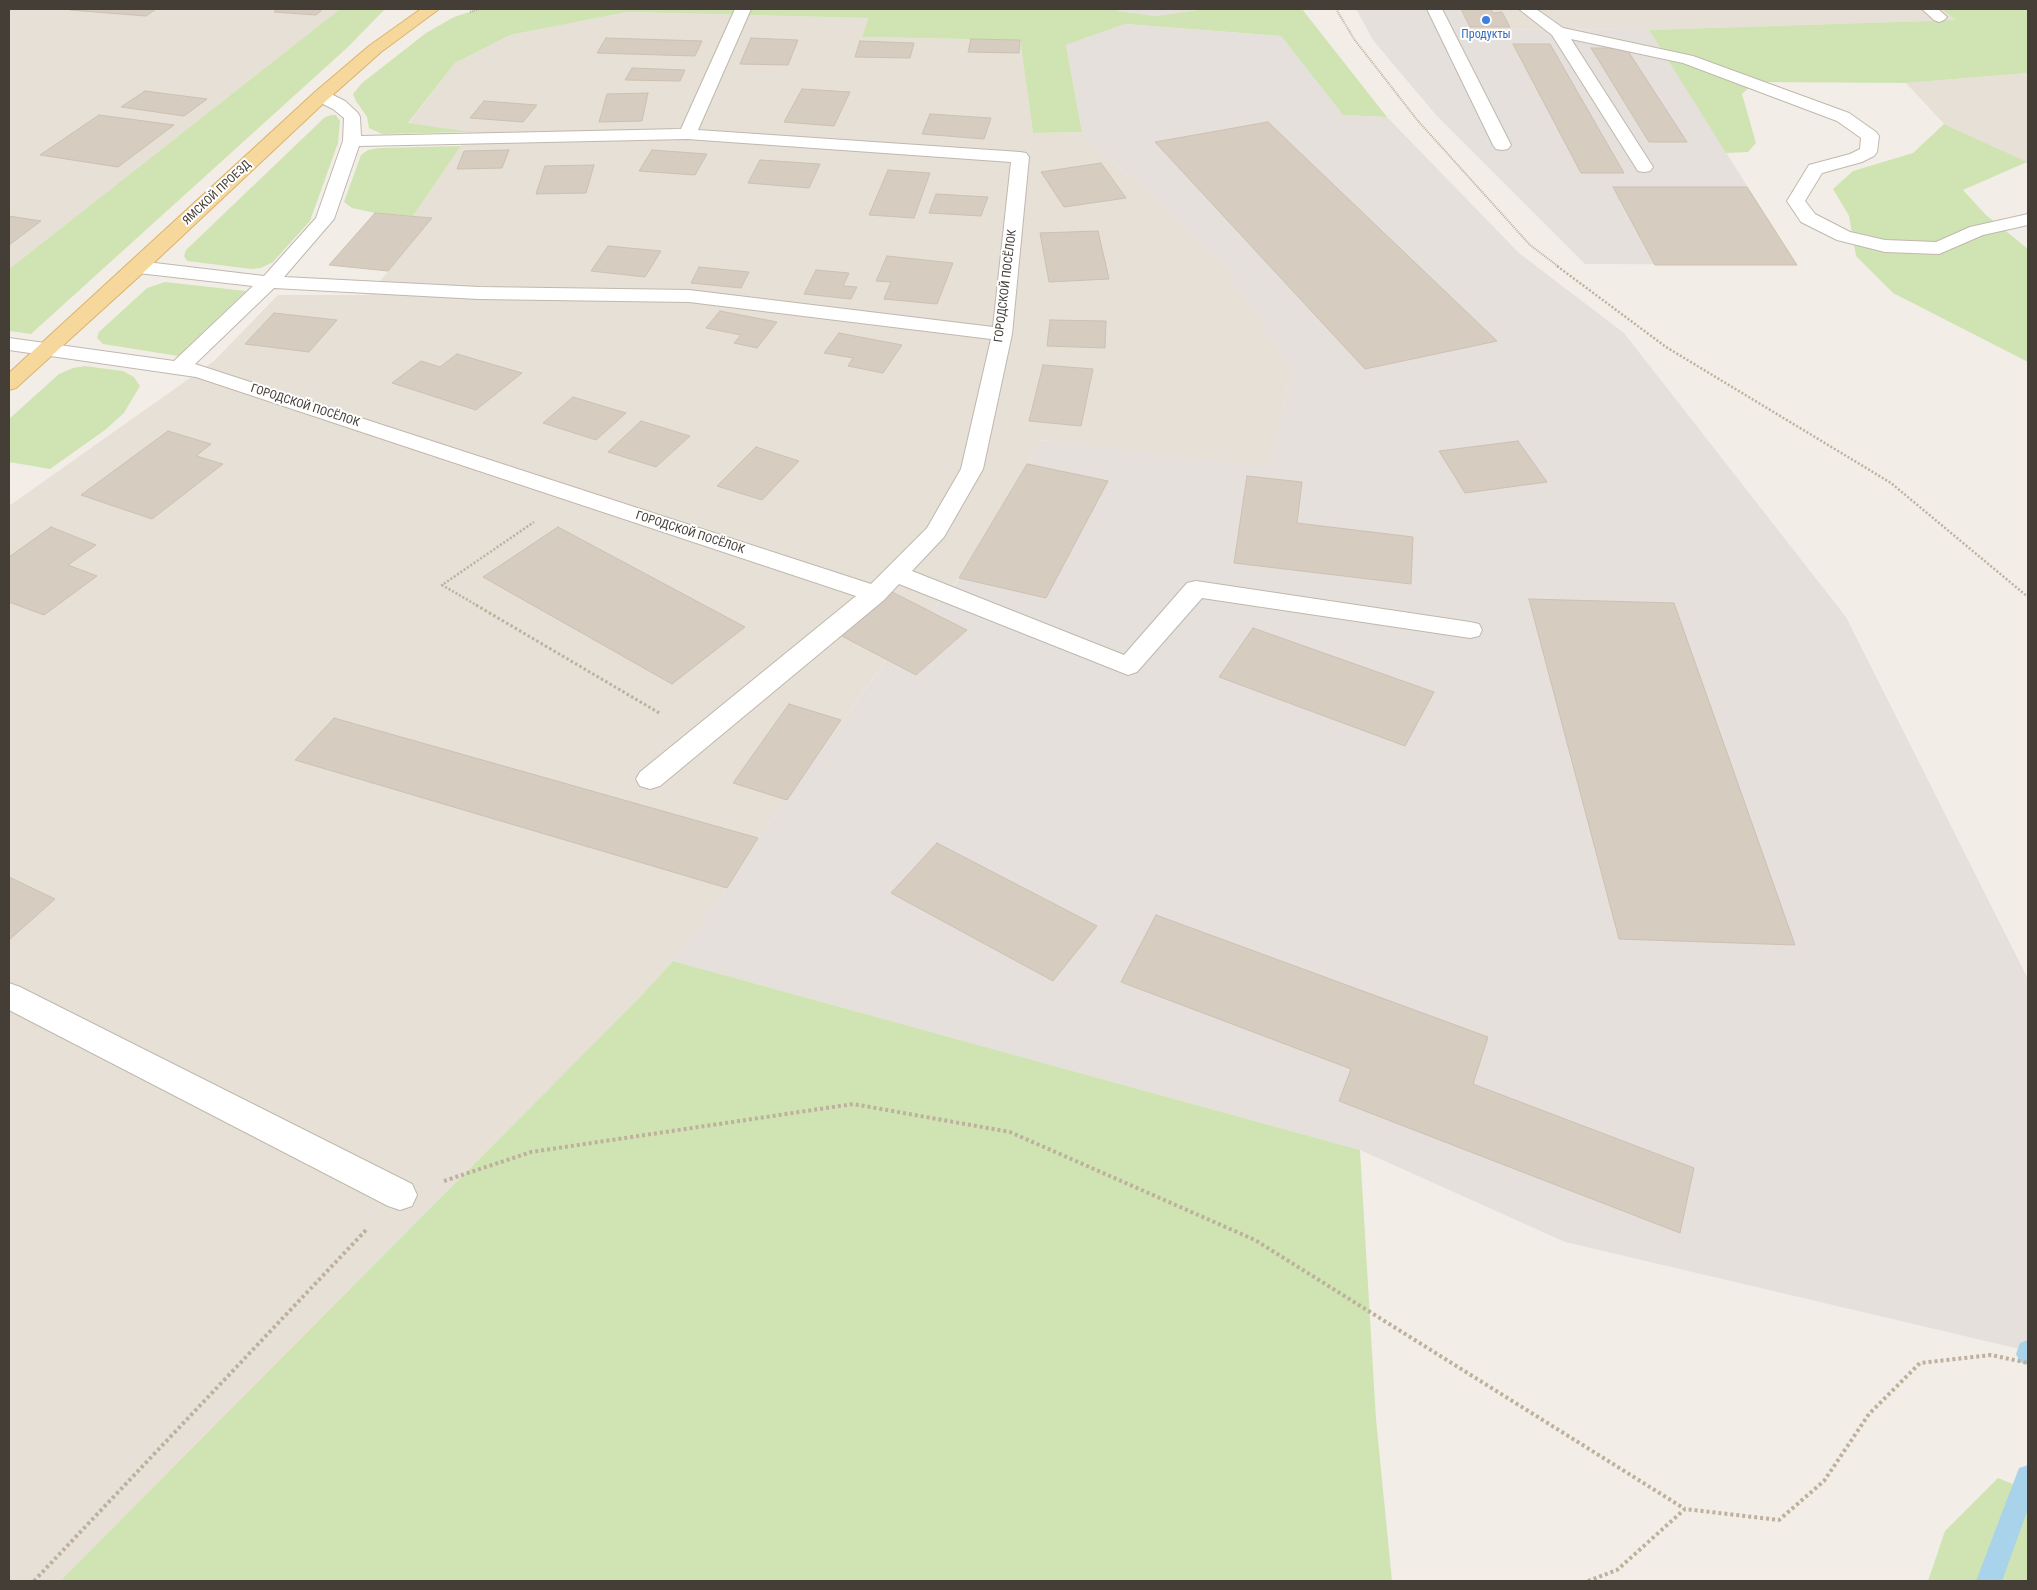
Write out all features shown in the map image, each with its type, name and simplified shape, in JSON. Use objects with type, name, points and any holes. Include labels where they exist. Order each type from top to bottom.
[{"type":"main road","name":"ЯМСКОЙ ПРОЕЗД","points":[[9,384],[138,267],[321,96],[375,49],[431,9]]},
{"type":"street","points":[[352,141],[687,134],[743,9]]},
{"type":"street","points":[[1434,9],[1502,145]]},
{"type":"street","points":[[1526,9],[1558,32],[1644,167]]},
{"type":"street","points":[[1558,32],[1687,59],[1843,117],[1870,136],[1868,152],[1856,158],[1815,169],[1796,201],[1808,218],[1844,236],[1885,246],[1939,248],[1977,231],[2028,220]]},
{"type":"street","points":[[179,368],[269,282],[325,219],[352,141],[352,117],[339,105],[321,96]]},
{"type":"street","name":"ГОРОДСКОЙ ПОСЁЛОК","points":[[9,344],[199,371],[875,594],[936,532],[972,469],[1002,334],[1020,157],[687,134]]},
{"type":"street","points":[[138,267],[269,282],[479,293],[689,296],[1002,334]]},
{"type":"street","points":[[896,573],[1128,666],[1196,589],[1470,630]]},
{"type":"street","points":[[650,779],[875,594]]},
{"type":"street","points":[[9,996],[400,1195]]},
{"type":"path","points":[[1336,9],[1354,39],[1418,120],[1530,245],[1666,347],[1891,483],[2028,597]]},
{"type":"path","points":[[574,495],[442,585],[700,738]]},
{"type":"path","points":[[34,1581],[400,1195],[531,1152],[853,1104],[1010,1132],[1255,1240],[1685,1509],[1778,1520],[1824,1481],[1869,1414],[1920,1363],[1991,1355],[2028,1363]]},
{"type":"path","points":[[1588,1581],[1617,1570],[1685,1509]]},
{"type":"shaded area","points":[[9,9],[340,9],[9,269]]},
{"type":"shaded area","points":[[1115,9],[1205,9],[1155,16],[1117,11]]},
{"type":"shaded area","points":[[1356,9],[1457,9],[1470,29],[1649,30],[1797,265],[1585,264],[1436,115],[1373,40]]},
{"type":"shaded area","points":[[1457,9],[1942,9],[1958,20],[1649,30],[1470,29]]},
{"type":"shaded area","points":[[627,12],[868,18],[862,37],[1020,40],[1033,133],[1082,132],[1227,270],[1291,370],[1268,468],[1041,440],[959,578],[932,611],[967,630],[916,675],[886,660],[758,838],[727,888],[673,961],[639,998],[60,1581],[9,1581],[9,506],[214,361],[278,295],[369,295],[431,218],[413,216],[470,133],[408,124],[455,63],[510,35]]},
{"type":"shaded area","points":[[1125,24],[1281,36],[1343,115],[1387,117],[1519,253],[1624,333],[1846,617],[2028,979],[2028,1351],[1565,1242],[1360,1150],[673,961],[727,888],[758,838],[887,659],[916,675],[967,630],[932,611],[960,578],[1041,440],[1268,467],[1291,370],[1227,270],[1082,132],[1066,45]]},
{"type":"shaded area","points":[[2028,73],[2028,163],[1944,124],[1906,83]]},
{"type":"green space","points":[[340,9],[385,9],[348,47],[31,334],[9,331],[9,269]]},
{"type":"green space","points":[[479,9],[1115,9],[1155,16],[1205,9],[1302,9],[1387,117],[1343,115],[1281,36],[1125,24],[1066,45],[1082,132],[1033,133],[1020,40],[862,37],[868,18],[627,12],[510,35],[455,63],[408,123],[470,132],[382,134],[369,128],[367,117],[353,94],[362,83],[426,33],[454,17]]},
{"type":"green space","points":[[1942,9],[2028,9],[2028,73],[1906,83],[1755,82],[1742,94],[1756,143],[1748,152],[1726,153],[1649,30],[1956,20]]},
{"type":"green space","points":[[336,115],[340,121],[338,143],[310,221],[273,262],[261,268],[251,269],[187,261],[184,256],[186,250],[325,117]]},
{"type":"green space","points":[[1944,124],[2027,162],[1963,190],[1986,215],[2028,249],[2028,362],[1893,293],[1856,256],[1849,216],[1833,189],[1853,171],[1913,153]]},
{"type":"green space","points":[[461,146],[413,216],[375,213],[352,208],[344,202],[361,155],[368,150],[379,148]]},
{"type":"green space","points":[[165,282],[246,291],[178,356],[103,344],[97,338],[99,332],[147,288]]},
{"type":"green space","points":[[85,366],[123,371],[134,377],[140,386],[124,413],[105,430],[50,469],[9,462],[9,419],[59,374],[73,368]]},
{"type":"green space","points":[[673,961],[1360,1150],[1376,1419],[1392,1581],[60,1581],[639,998]]},
{"type":"green space","points":[[1998,1478],[2028,1490],[2028,1581],[1928,1581],[1945,1531]]},
{"type":"building","points":[[71,9],[156,9],[146,16]]},
{"type":"building","points":[[278,9],[323,9],[316,15],[274,12]]},
{"type":"building","name":"Продукты","points":[[1461,9],[1491,9],[1493,13],[1502,12],[1510,27],[1470,27]]},
{"type":"building","points":[[606,38],[702,41],[695,56],[597,53]]},
{"type":"building","points":[[751,38],[798,40],[788,65],[740,64]]},
{"type":"building","points":[[971,39],[1020,40],[1019,53],[968,52]]},
{"type":"building","points":[[860,41],[914,43],[910,58],[855,57]]},
{"type":"building","points":[[1513,44],[1550,44],[1624,173],[1581,173]]},
{"type":"building","points":[[1591,48],[1626,48],[1687,142],[1649,142]]},
{"type":"building","points":[[632,68],[685,70],[680,81],[625,80]]},
{"type":"building","points":[[802,89],[850,92],[834,126],[784,122]]},
{"type":"building","points":[[145,91],[207,99],[184,116],[121,107]]},
{"type":"building","points":[[648,93],[642,121],[599,122],[607,94]]},
{"type":"building","points":[[484,101],[537,105],[523,122],[470,118]]},
{"type":"building","points":[[930,114],[991,118],[984,139],[922,134]]},
{"type":"building","points":[[99,115],[174,125],[118,167],[40,155]]},
{"type":"building","points":[[1268,122],[1497,341],[1365,369],[1155,142]]},
{"type":"building","points":[[509,150],[502,168],[457,169],[464,151]]},
{"type":"building","points":[[652,150],[707,154],[695,175],[639,171]]},
{"type":"building","points":[[760,160],[820,164],[809,188],[748,183]]},
{"type":"building","points":[[1101,163],[1126,198],[1064,207],[1041,172]]},
{"type":"building","points":[[594,165],[586,193],[536,194],[545,166]]},
{"type":"building","points":[[888,170],[930,173],[914,218],[869,215]]},
{"type":"building","points":[[1613,187],[1747,187],[1797,265],[1655,265]]},
{"type":"building","points":[[936,194],[988,197],[981,216],[929,213]]},
{"type":"building","points":[[375,213],[432,218],[388,271],[329,265]]},
{"type":"building","points":[[9,216],[41,221],[9,245]]},
{"type":"building","points":[[1098,231],[1109,279],[1049,282],[1040,233]]},
{"type":"building","points":[[608,246],[661,251],[645,277],[591,271]]},
{"type":"building","points":[[887,256],[953,263],[937,304],[884,299],[891,282],[876,281]]},
{"type":"building","points":[[699,267],[749,272],[741,288],[691,283]]},
{"type":"building","points":[[816,270],[849,273],[843,286],[857,287],[851,299],[804,294]]},
{"type":"building","points":[[720,311],[777,322],[757,348],[734,343],[741,335],[706,328]]},
{"type":"building","points":[[274,313],[337,320],[309,352],[245,344]]},
{"type":"building","points":[[1050,320],[1106,321],[1105,348],[1047,346]]},
{"type":"building","points":[[839,333],[902,345],[883,373],[848,366],[853,358],[824,353]]},
{"type":"building","points":[[457,354],[522,373],[476,410],[392,383],[421,361],[440,367]]},
{"type":"building","points":[[1043,365],[1093,369],[1081,426],[1029,421]]},
{"type":"building","points":[[573,397],[626,413],[596,440],[543,423]]},
{"type":"building","points":[[641,421],[690,436],[656,467],[608,452]]},
{"type":"building","points":[[168,431],[211,444],[196,456],[223,464],[152,519],[81,495]]},
{"type":"building","points":[[1518,441],[1547,482],[1465,493],[1439,451]]},
{"type":"building","points":[[756,447],[799,461],[762,500],[717,486]]},
{"type":"building","points":[[1027,464],[1108,481],[1046,598],[959,578]]},
{"type":"building","points":[[1247,476],[1302,482],[1297,523],[1413,537],[1411,584],[1234,563]]},
{"type":"building","points":[[51,527],[96,545],[68,565],[97,576],[44,615],[9,602],[9,557]]},
{"type":"building","points":[[558,527],[745,627],[672,684],[483,577]]},
{"type":"building","points":[[892,592],[967,630],[916,675],[840,635]]},
{"type":"building","points":[[1529,599],[1674,603],[1795,945],[1619,939]]},
{"type":"building","points":[[1253,628],[1434,692],[1405,746],[1219,677]]},
{"type":"building","points":[[789,704],[841,720],[787,800],[733,783]]},
{"type":"building","points":[[334,718],[758,838],[727,888],[295,760]]},
{"type":"building","points":[[937,843],[1097,926],[1053,981],[891,893]]},
{"type":"building","points":[[9,877],[55,899],[9,940]]},
{"type":"building","points":[[1156,915],[1488,1037],[1473,1084],[1694,1168],[1680,1233],[1339,1101],[1351,1069],[1121,982]]},
{"type":"waterway","points":[[1989,1581],[2028,1477]]},
{"type":"place","name":"Продукты","points":[[1486,20]]}]
